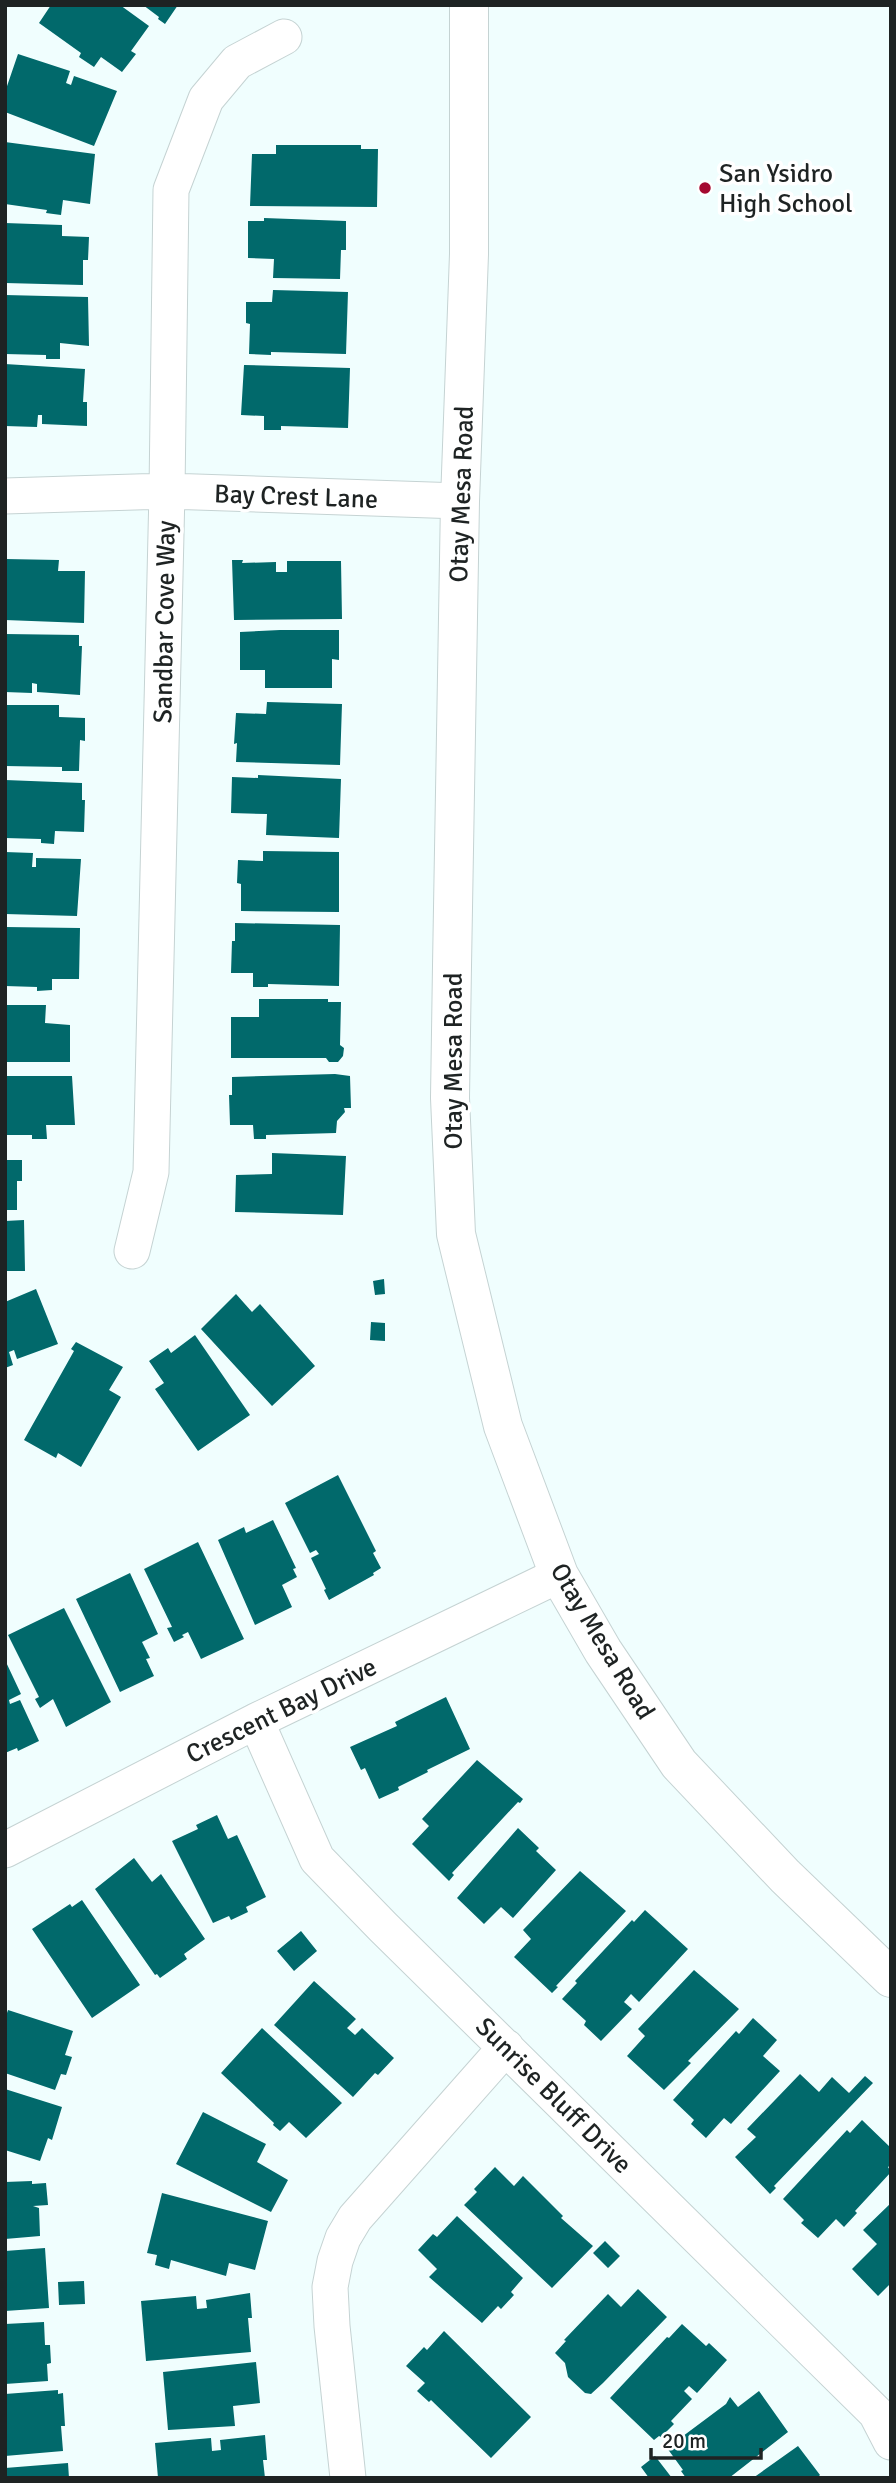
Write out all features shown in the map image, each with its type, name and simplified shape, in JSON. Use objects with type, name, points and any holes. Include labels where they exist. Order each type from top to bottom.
[{"type":"main road","name":"Otay Mesa Road","points":[[469,5],[469,254],[460,501],[450,1098],[456,1234],[503,1426],[559,1575],[603,1651],[680,1764],[785,1876],[891,1978]]},
{"type":"street","name":"Sandbar Cove Way","points":[[132,1251],[151,1172],[167,491],[171,190],[206,99],[237,62],[284,37]]},
{"type":"street","name":"Bay Crest Lane","points":[[5,496],[167,491],[460,501]]},
{"type":"street","name":"Crescent Bay Drive","points":[[5,1850],[256,1721],[559,1575]]},
{"type":"street","name":"Sunrise Bluff Drive","points":[[256,1721],[317,1860],[876,2413],[891,2442]]},
{"type":"street","points":[[348,2478],[330,2287],[343,2238],[355,2218],[506,2047]]},
{"type":"building","points":[[51,5],[120,5],[149,26],[131,51],[136,54],[122,72],[101,57],[94,67],[79,57],[81,53],[39,23]]},
{"type":"building","points":[[143,5],[178,5],[165,24]]},
{"type":"building","points":[[18,54],[70,71],[66,83],[71,85],[74,76],[117,91],[94,146],[5,112],[5,92]]},
{"type":"building","points":[[5,142],[95,154],[90,204],[63,200],[61,215],[46,213],[47,210],[5,204]]},
{"type":"building","points":[[276,145],[361,145],[361,149],[378,149],[377,207],[250,206],[252,154],[276,154]]},
{"type":"building","points":[[264,218],[346,221],[346,250],[341,250],[340,279],[273,278],[274,259],[248,258],[248,221],[264,221]]},
{"type":"building","points":[[5,223],[62,225],[62,236],[89,237],[88,260],[83,260],[83,285],[5,283]]},
{"type":"building","points":[[273,290],[348,292],[346,354],[249,354],[250,324],[246,323],[246,302],[272,302]]},
{"type":"building","points":[[5,295],[88,297],[89,346],[60,343],[60,359],[46,359],[46,355],[5,354]]},
{"type":"building","points":[[5,364],[85,369],[83,402],[87,402],[87,426],[42,424],[42,415],[38,415],[37,427],[5,426]]},
{"type":"building","points":[[244,365],[350,368],[348,428],[281,426],[281,430],[264,430],[264,416],[241,415]]},
{"type":"building","points":[[5,559],[59,560],[58,571],[85,571],[84,623],[5,620]]},
{"type":"building","points":[[232,560],[243,560],[242,563],[276,562],[276,572],[287,572],[287,561],[341,561],[342,619],[234,620]]},
{"type":"building","points":[[339,630],[339,660],[332,659],[332,688],[265,688],[265,670],[240,670],[240,632]]},
{"type":"building","points":[[5,634],[79,635],[79,646],[82,646],[80,695],[37,692],[37,684],[32,683],[32,693],[5,692]]},
{"type":"building","points":[[267,702],[342,704],[340,765],[236,762],[236,713],[266,714]]},
{"type":"building","points":[[5,705],[59,705],[59,717],[85,718],[85,741],[80,740],[79,771],[62,771],[62,767],[5,766]]},
{"type":"building","points":[[258,775],[341,779],[339,838],[266,835],[267,814],[231,813],[232,777],[258,778]]},
{"type":"building","points":[[5,780],[82,783],[82,800],[85,800],[84,832],[55,831],[54,844],[41,843],[41,839],[5,838]]},
{"type":"building","points":[[263,851],[339,852],[339,912],[241,911],[241,884],[237,883],[238,860],[263,861]]},
{"type":"building","points":[[5,852],[33,853],[32,867],[36,867],[36,858],[81,859],[77,916],[5,914]]},
{"type":"building","points":[[235,923],[340,925],[339,986],[268,984],[268,987],[253,987],[253,973],[231,973]]},
{"type":"building","points":[[5,927],[80,928],[79,979],[52,979],[52,990],[37,991],[37,987],[5,986]]},
{"type":"building","points":[[259,999],[328,999],[328,1002],[341,1002],[340,1045],[344,1048],[343,1056],[338,1062],[329,1062],[326,1058],[231,1058],[231,1017],[259,1017]]},
{"type":"building","points":[[5,1005],[46,1005],[45,1023],[70,1025],[70,1062],[5,1062]]},
{"type":"building","points":[[335,1074],[350,1076],[351,1108],[344,1108],[345,1112],[337,1121],[336,1133],[266,1135],[266,1139],[254,1139],[253,1125],[230,1125],[229,1095],[232,1095],[232,1077]]},
{"type":"building","points":[[5,1076],[72,1076],[75,1125],[46,1125],[47,1139],[32,1139],[32,1135],[5,1135]]},
{"type":"building","points":[[272,1153],[346,1156],[343,1215],[235,1212],[236,1175],[272,1174]]},
{"type":"building","points":[[5,1160],[22,1160],[22,1181],[17,1181],[17,1210],[5,1210]]},
{"type":"building","points":[[24,1220],[25,1271],[5,1271],[5,1221]]},
{"type":"building","points":[[384,1279],[385,1294],[375,1295],[373,1281]]},
{"type":"building","points":[[36,1289],[58,1344],[17,1359],[14,1350],[9,1352],[13,1365],[5,1368],[5,1302]]},
{"type":"building","points":[[236,1294],[252,1312],[260,1304],[315,1366],[272,1406],[201,1329]]},
{"type":"building","points":[[371,1322],[385,1323],[385,1341],[370,1340]]},
{"type":"building","points":[[195,1335],[250,1415],[198,1451],[155,1389],[164,1383],[149,1361],[168,1348],[171,1353]]},
{"type":"building","points":[[76,1342],[123,1367],[109,1390],[121,1397],[81,1467],[58,1453],[56,1458],[24,1440],[74,1351],[71,1349]]},
{"type":"building","points":[[338,1475],[376,1551],[373,1553],[381,1568],[373,1573],[374,1575],[329,1600],[311,1558],[319,1554],[316,1550],[310,1553],[285,1503]]},
{"type":"building","points":[[273,1520],[296,1568],[293,1569],[297,1577],[282,1585],[292,1607],[255,1625],[218,1540],[244,1527],[246,1533]]},
{"type":"building","points":[[198,1542],[244,1639],[201,1659],[188,1632],[174,1642],[167,1628],[172,1627],[144,1569]]},
{"type":"building","points":[[130,1573],[158,1634],[142,1642],[150,1658],[146,1659],[154,1676],[120,1692],[76,1599]]},
{"type":"building","points":[[64,1608],[111,1702],[66,1727],[53,1699],[40,1708],[35,1699],[39,1697],[8,1635]]},
{"type":"building","points":[[5,1660],[21,1694],[9,1700],[10,1704],[20,1700],[39,1741],[18,1751],[17,1748],[5,1753]]},
{"type":"building","points":[[446,1697],[470,1749],[427,1770],[428,1772],[398,1787],[399,1790],[379,1799],[365,1768],[361,1770],[350,1747],[397,1726],[395,1722]]},
{"type":"building","points":[[477,1760],[523,1799],[452,1873],[454,1875],[449,1881],[412,1844],[429,1826],[422,1819]]},
{"type":"building","points":[[217,1815],[228,1839],[237,1835],[266,1897],[246,1907],[248,1912],[231,1920],[229,1916],[213,1923],[172,1841],[198,1829],[196,1825]]},
{"type":"building","points":[[518,1828],[539,1848],[536,1851],[556,1870],[513,1918],[501,1907],[484,1924],[457,1898]]},
{"type":"building","points":[[134,1858],[152,1882],[161,1874],[205,1939],[184,1954],[187,1959],[160,1978],[155,1975],[95,1889]]},
{"type":"building","points":[[580,1871],[626,1911],[552,1993],[514,1957],[531,1939],[523,1930]]},
{"type":"building","points":[[82,1900],[140,1985],[92,2018],[32,1929],[70,1904],[72,1907]]},
{"type":"building","points":[[645,1910],[688,1949],[639,2002],[631,1994],[624,2002],[632,2009],[601,2041],[584,2025],[586,2021],[562,1999],[577,1983],[575,1981],[632,1920],[634,1922]]},
{"type":"building","points":[[301,1931],[317,1951],[294,1971],[277,1951]]},
{"type":"building","points":[[694,1970],[739,2009],[664,2090],[627,2056],[645,2036],[638,2029]]},
{"type":"building","points":[[314,1981],[356,2019],[347,2028],[355,2035],[362,2028],[394,2058],[378,2075],[375,2073],[353,2097],[274,2025]]},
{"type":"building","points":[[8,2010],[73,2031],[65,2055],[72,2057],[66,2075],[61,2074],[55,2090],[5,2073],[5,2019]]},
{"type":"building","points":[[753,2018],[777,2040],[763,2056],[780,2071],[731,2124],[724,2118],[706,2138],[691,2124],[694,2120],[673,2100],[736,2031],[739,2034]]},
{"type":"building","points":[[262,2028],[342,2103],[306,2138],[289,2122],[280,2131],[221,2073]]},
{"type":"building","points":[[800,2074],[819,2092],[832,2077],[849,2093],[865,2076],[873,2083],[774,2186],[776,2188],[770,2194],[735,2157],[756,2137],[747,2129]]},
{"type":"building","points":[[5,2089],[62,2107],[52,2140],[48,2138],[40,2161],[5,2150]]},
{"type":"building","points":[[203,2112],[266,2144],[257,2162],[288,2180],[271,2212],[176,2164]]},
{"type":"building","points":[[862,2120],[891,2148],[891,2165],[888,2167],[891,2172],[844,2227],[836,2219],[818,2238],[801,2223],[804,2220],[783,2199],[847,2130],[850,2133]]},
{"type":"building","points":[[495,2167],[514,2186],[523,2176],[563,2216],[561,2218],[593,2246],[552,2288],[464,2205],[477,2192],[474,2189]]},
{"type":"building","points":[[32,2181],[32,2184],[46,2183],[48,2205],[33,2206],[39,2208],[40,2236],[5,2239],[5,2182]]},
{"type":"building","points":[[162,2193],[268,2221],[255,2270],[229,2263],[226,2276],[171,2260],[169,2269],[155,2265],[157,2255],[147,2253]]},
{"type":"building","points":[[891,2203],[891,2283],[878,2296],[852,2269],[877,2244],[863,2230]]},
{"type":"building","points":[[457,2216],[523,2278],[511,2292],[514,2295],[501,2309],[498,2306],[482,2323],[429,2277],[437,2269],[418,2250],[433,2234],[437,2237]]},
{"type":"building","points":[[605,2241],[620,2256],[608,2268],[593,2253]]},
{"type":"building","points":[[45,2248],[49,2308],[5,2311],[5,2251]]},
{"type":"building","points":[[84,2281],[85,2304],[59,2305],[58,2282]]},
{"type":"building","points":[[638,2289],[667,2317],[603,2383],[591,2394],[585,2393],[568,2377],[565,2363],[555,2353],[608,2294],[621,2307]]},
{"type":"building","points":[[250,2293],[252,2318],[248,2318],[251,2352],[146,2361],[141,2301],[196,2296],[197,2309],[207,2308],[206,2300]]},
{"type":"building","points":[[44,2322],[45,2345],[50,2345],[48,2381],[5,2384],[5,2324]]},
{"type":"building","points":[[682,2324],[706,2346],[709,2343],[727,2360],[697,2393],[689,2386],[684,2391],[692,2399],[671,2421],[674,2424],[654,2440],[610,2398]]},
{"type":"building","points":[[444,2331],[531,2417],[491,2458],[431,2400],[429,2402],[417,2391],[425,2383],[406,2366],[424,2347],[427,2350]]},
{"type":"building","points":[[256,2362],[260,2403],[233,2406],[235,2426],[168,2430],[163,2372]]},
{"type":"building","points":[[58,2390],[58,2394],[63,2393],[63,2451],[5,2456],[5,2394]]},
{"type":"building","points":[[759,2391],[788,2432],[729,2478],[686,2478],[667,2448],[726,2404],[730,2397],[738,2407]]},
{"type":"building","points":[[265,2435],[265,2478],[158,2478],[155,2443],[211,2438],[212,2451],[221,2450],[220,2440]]},
{"type":"building","points":[[798,2446],[820,2475],[817,2478],[753,2478]]},
{"type":"building","points":[[655,2456],[672,2478],[649,2478],[641,2467]]},
{"type":"building","points":[[68,2463],[69,2478],[5,2478],[5,2468]]},
{"type":"place","name":"San Ysidro High School","points":[[705,188]]}]
